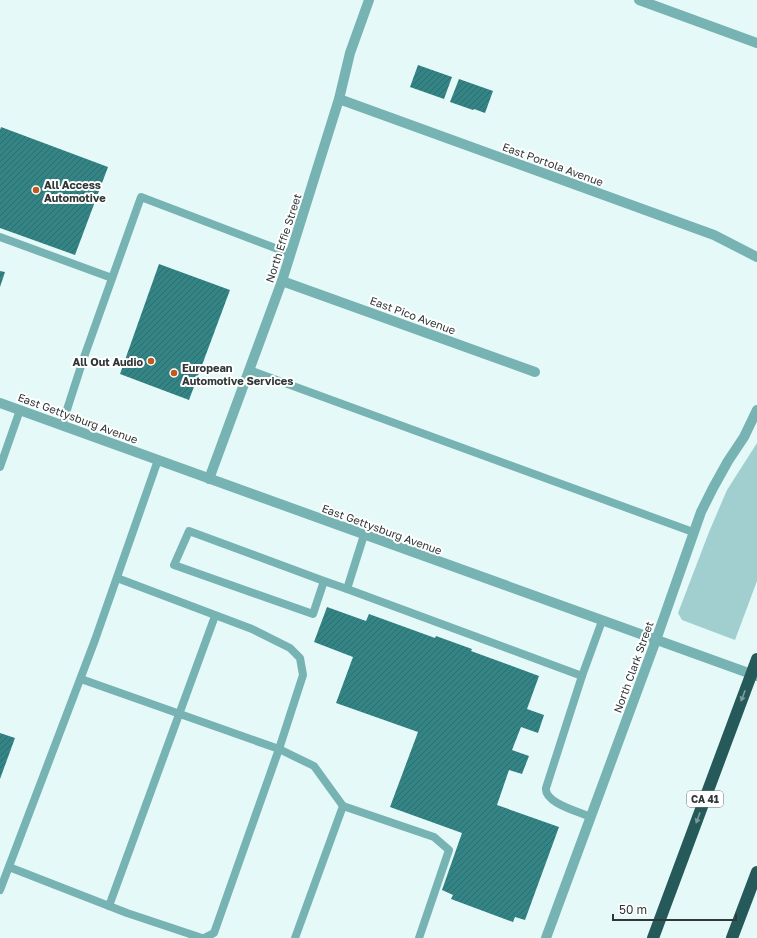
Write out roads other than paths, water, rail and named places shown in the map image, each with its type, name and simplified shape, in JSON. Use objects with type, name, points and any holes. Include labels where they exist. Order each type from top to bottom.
[{"type":"highway","name":"CA 41","points":[[653,938],[757,659]]},
{"type":"highway","points":[[732,938],[757,872]]},
{"type":"street","name":"North Effie Street","points":[[209,479],[282,281],[339,99],[350,53],[369,0]]},
{"type":"street","points":[[639,0],[757,43]]},
{"type":"street","name":"East Portola Avenue","points":[[339,99],[714,235],[757,257]]},
{"type":"street","name":"East Pico Avenue","points":[[282,281],[535,372]]},
{"type":"street","name":"East Gettysburg Avenue","points":[[0,403],[757,676]]},
{"type":"street","name":"North Clark Street","points":[[546,938],[656,640],[693,532],[713,488],[728,461],[744,437],[757,410]]},
{"type":"lane","points":[[62,425],[83,360],[141,197],[291,254]]},
{"type":"lane","points":[[0,237],[112,278]]},
{"type":"lane","points":[[250,370],[693,532]]},
{"type":"lane","points":[[1,463],[20,410]]},
{"type":"lane","points":[[0,890],[80,679],[158,460]]},
{"type":"lane","points":[[324,581],[313,614],[174,564],[189,531],[582,676]]},
{"type":"lane","points":[[347,589],[364,535]]},
{"type":"lane","points":[[9,867],[109,906],[203,938],[214,933],[279,749],[303,676],[300,658],[290,648],[252,629],[117,578]]},
{"type":"lane","points":[[109,906],[216,616]]},
{"type":"lane","points":[[591,817],[556,803],[548,796],[546,788],[582,676],[602,621]]},
{"type":"lane","points":[[80,679],[279,749],[314,766],[343,806],[434,837],[450,850],[419,938]]},
{"type":"lane","points":[[295,938],[343,806]]},
{"type":"place","name":"All Access Automotive","points":[[36,190]]},
{"type":"place","name":"All Out Audio","points":[[151,361]]},
{"type":"place","name":"European Automotive Services","points":[[174,373]]}]
